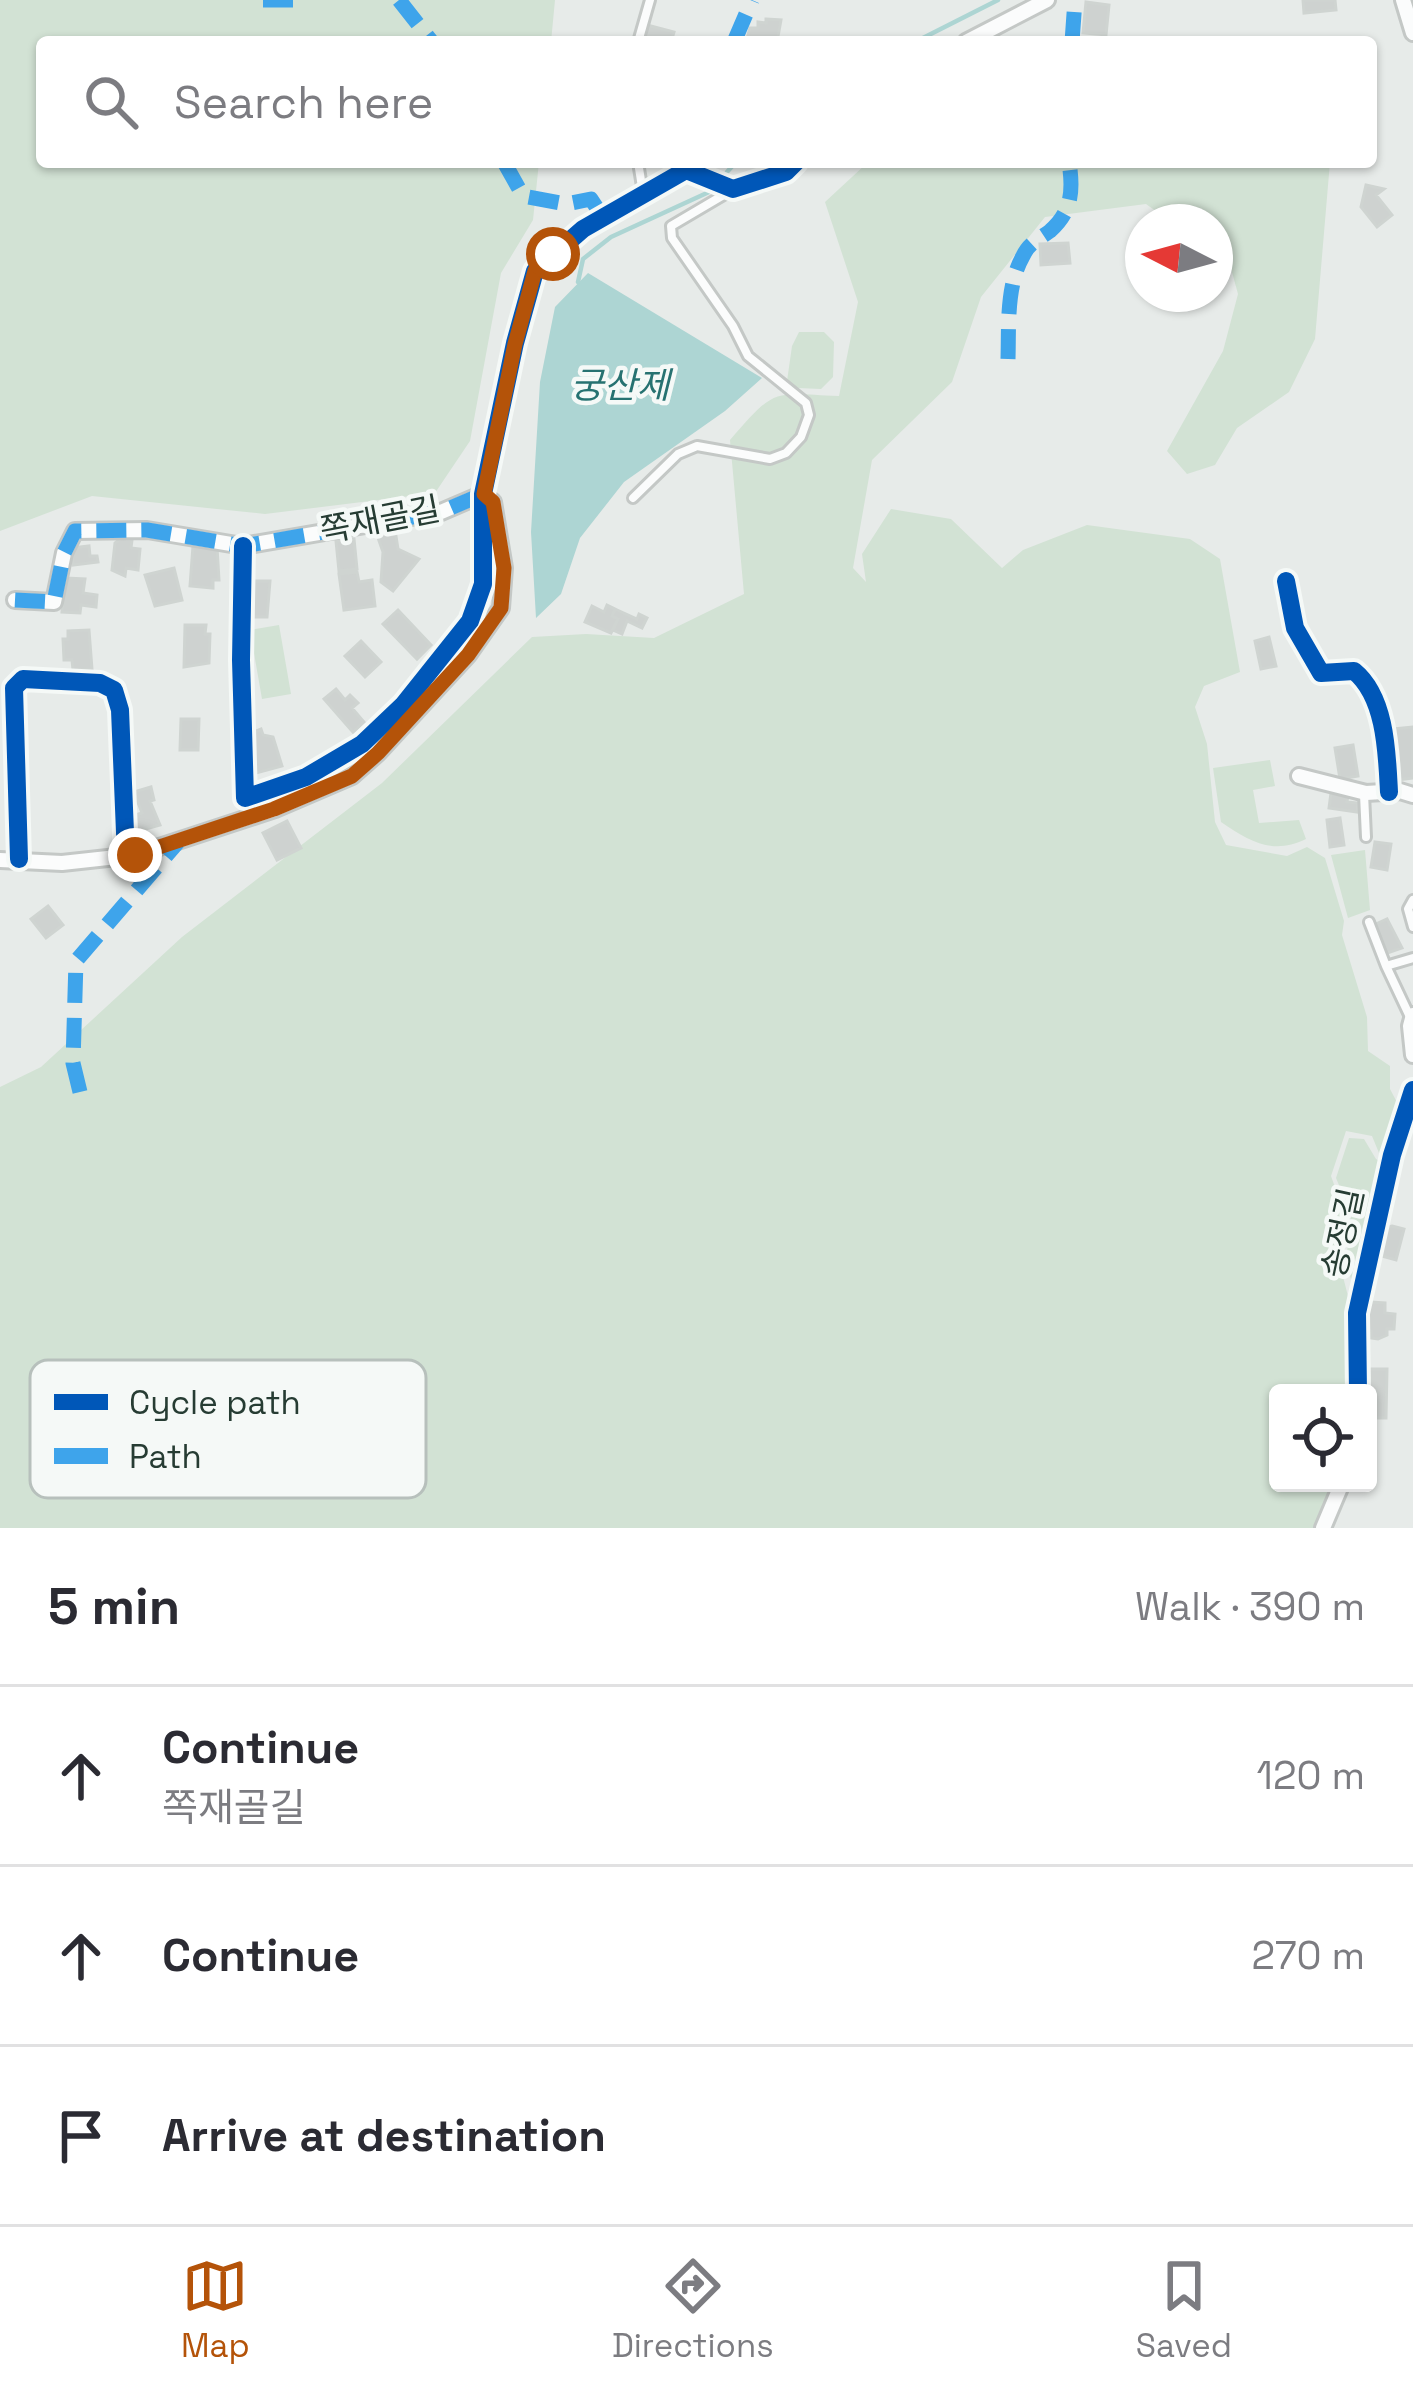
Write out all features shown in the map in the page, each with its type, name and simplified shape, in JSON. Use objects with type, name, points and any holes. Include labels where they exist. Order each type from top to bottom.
[{"type":"street","points":[[977,36],[1046,0]]},
{"type":"street","points":[[1402,0],[1413,33]]},
{"type":"street","points":[[733,189],[789,168]]},
{"type":"street","name":"쪽재골길","points":[[15,601],[54,602],[64,553],[75,531],[147,530],[243,546],[441,512],[484,494],[535,271],[583,229],[686,170],[733,189]]},
{"type":"street","points":[[243,546],[245,798],[306,777],[362,744],[403,706],[470,621],[484,584],[484,494]]},
{"type":"street","points":[[0,860],[62,863],[126,856],[274,809],[352,776],[468,655],[501,608],[504,568],[493,502],[484,494]]},
{"type":"street","points":[[1286,581],[1302,646],[1321,673],[1354,671],[1372,696],[1382,725],[1389,792]]},
{"type":"street","points":[[20,859],[14,688],[22,679],[100,683],[114,690],[120,710],[126,856]]},
{"type":"street","points":[[1299,776],[1364,793],[1413,795]]},
{"type":"street","points":[[1412,1017],[1413,1055]]},
{"type":"street","name":"송정길","points":[[1358,1384],[1357,1313],[1392,1155],[1413,1090]]},
{"type":"street","points":[[1323,1528],[1338,1492]]},
{"type":"lane","points":[[640,36],[650,0]]},
{"type":"lane","points":[[639,168],[643,193]]},
{"type":"lane","points":[[632,498],[678,454],[698,446],[770,459],[786,453],[801,437],[808,415],[806,403],[748,356],[673,238],[671,226],[733,189]]},
{"type":"lane","points":[[1364,793],[1366,837]]},
{"type":"lane","points":[[1413,900],[1408,909],[1413,927]]},
{"type":"lane","points":[[1369,922],[1412,1017]]},
{"type":"lane","points":[[1386,966],[1413,958]]},
{"type":"green space","points":[[0,0],[555,0],[552,36],[36,36],[36,168],[538,168],[533,220],[501,273],[470,441],[435,493],[265,514],[92,496],[0,531]]},
{"type":"green space","points":[[862,168],[1329,168],[1315,339],[1289,392],[1237,428],[1215,465],[1187,474],[1167,451],[1223,351],[1238,294],[1233,276],[1233,204],[1125,204],[1045,217],[981,297],[952,382],[872,460],[853,568],[866,582],[862,554],[891,509],[951,519],[1002,568],[1023,550],[1087,525],[1190,539],[1220,559],[1240,672],[1204,686],[1195,707],[1207,744],[1215,822],[1226,845],[1287,856],[1307,847],[1325,858],[1367,1017],[1368,1051],[1390,1066],[1390,1089],[1400,1108],[1385,1156],[1372,1136],[1346,1131],[1331,1176],[1345,1215],[1339,1261],[1350,1304],[1348,1384],[1269,1384],[1269,1492],[1329,1492],[1316,1528],[0,1528],[0,1087],[41,1067],[182,937],[382,783],[532,637],[654,638],[744,594],[730,440],[776,397],[839,396],[858,302],[825,202]]},
{"type":"green space","points":[[799,332],[824,332],[834,342],[833,377],[821,389],[798,388],[787,381]]},
{"type":"green space","points":[[279,625],[291,694],[262,699],[250,630]]},
{"type":"green space","points":[[1270,760],[1275,786],[1253,790],[1259,823],[1299,820],[1306,839],[1294,844],[1262,844],[1221,822],[1213,768]]},
{"type":"green space","points":[[1365,850],[1370,910],[1348,918],[1331,855]]},
{"type":"green space","points":[[1349,1138],[1364,1139],[1382,1162],[1354,1289],[1346,1262],[1351,1214],[1336,1178]]},
{"type":"water","name":"궁산제","points":[[588,273],[762,378],[725,411],[624,482],[580,538],[561,594],[536,618],[531,532],[540,382],[555,307]]},
{"type":"building","points":[[1303,0],[1335,0],[1336,10],[1304,13]]},
{"type":"building","points":[[1086,2],[1109,5],[1106,35],[1083,33]]},
{"type":"building","points":[[766,19],[781,20],[778,36],[748,36],[758,22],[766,23]]},
{"type":"building","points":[[647,25],[674,32],[673,36],[644,36]]},
{"type":"building","points":[[1366,185],[1384,189],[1376,195],[1392,215],[1377,227],[1361,207]]},
{"type":"building","points":[[1068,243],[1070,263],[1041,265],[1040,244]]},
{"type":"building","points":[[395,530],[398,549],[419,559],[393,591],[381,582],[383,552],[376,532]]},
{"type":"building","points":[[121,538],[132,540],[131,548],[140,549],[138,570],[126,568],[125,576],[112,570],[115,543]]},
{"type":"building","points":[[354,539],[357,569],[339,571],[336,541]]},
{"type":"building","points":[[89,546],[90,556],[97,556],[98,562],[73,565],[71,548]]},
{"type":"building","points":[[193,546],[217,547],[219,580],[213,580],[213,588],[190,586]]},
{"type":"building","points":[[174,568],[182,600],[155,606],[145,575]]},
{"type":"building","points":[[357,572],[359,582],[372,580],[375,606],[344,610],[339,574]]},
{"type":"building","points":[[65,578],[85,579],[83,593],[97,595],[96,607],[81,605],[80,613],[62,612]]},
{"type":"building","points":[[251,581],[270,581],[267,617],[250,617]]},
{"type":"building","points":[[607,605],[615,609],[612,616],[618,619],[611,633],[585,622],[592,606],[604,612]]},
{"type":"building","points":[[615,609],[637,619],[639,614],[647,618],[642,628],[627,621],[622,634],[613,630],[618,619],[612,616]]},
{"type":"building","points":[[398,610],[431,645],[417,659],[383,624]]},
{"type":"building","points":[[185,625],[206,625],[209,663],[184,667]]},
{"type":"building","points":[[89,630],[92,669],[73,670],[72,660],[64,660],[63,639],[68,639],[68,631]]},
{"type":"building","points":[[1269,637],[1276,666],[1261,669],[1255,641]]},
{"type":"building","points":[[361,641],[381,662],[365,677],[345,656]]},
{"type":"building","points":[[336,689],[345,700],[350,695],[358,703],[352,708],[364,722],[353,732],[324,699]]},
{"type":"building","points":[[181,719],[199,719],[198,750],[180,750]]},
{"type":"building","points":[[1413,727],[1413,778],[1397,780],[1392,729]]},
{"type":"building","points":[[261,729],[263,735],[273,737],[282,766],[256,773],[244,743],[247,735]]},
{"type":"building","points":[[1353,745],[1358,776],[1340,779],[1335,748]]},
{"type":"building","points":[[151,787],[154,800],[150,801],[160,825],[138,831],[135,815],[142,813],[134,792]]},
{"type":"building","points":[[1331,793],[1348,795],[1347,802],[1358,803],[1357,812],[1329,808]]},
{"type":"building","points":[[1340,818],[1344,845],[1330,847],[1327,820]]},
{"type":"building","points":[[287,821],[301,848],[277,860],[263,833]]},
{"type":"building","points":[[1375,842],[1391,844],[1387,870],[1371,867]]},
{"type":"building","points":[[48,906],[63,925],[46,938],[31,919]]},
{"type":"building","points":[[1387,919],[1402,948],[1387,953],[1376,924]]},
{"type":"building","points":[[1381,1229],[1404,1229],[1396,1260],[1376,1251]]},
{"type":"building","points":[[1370,1302],[1385,1303],[1385,1313],[1395,1314],[1394,1329],[1387,1329],[1387,1335],[1378,1339],[1366,1330]]},
{"type":"building","points":[[1367,1369],[1387,1369],[1386,1418],[1377,1418],[1377,1384],[1367,1384]]},
{"type":"waterway","points":[[927,36],[998,0]]},
{"type":"waterway","points":[[727,172],[731,168]]},
{"type":"waterway","points":[[578,282],[583,259],[611,237],[709,192]]},
{"type":"marked path","points":[[263,0],[296,0]]},
{"type":"marked path","points":[[399,0],[427,36]]},
{"type":"marked path","points":[[737,36],[752,0]]},
{"type":"marked path","points":[[1072,36],[1075,0]]},
{"type":"marked path","points":[[507,168],[523,196],[566,204],[591,199],[602,216]]},
{"type":"marked path","points":[[1008,359],[1014,280],[1028,248],[1058,223],[1067,207],[1069,168]]},
{"type":"marked path","points":[[15,600],[54,602],[64,553],[75,531],[147,530],[243,546],[441,512],[483,494],[484,504]]},
{"type":"marked path","points":[[80,1092],[73,1063],[76,961],[178,842]]},
{"type":"cycle path","points":[[243,546],[245,798],[306,777],[362,744],[403,705],[470,621],[483,584],[483,494],[535,271],[583,229],[686,170],[733,189],[790,168]]},
{"type":"cycle path","points":[[1286,581],[1295,628],[1321,673],[1354,671],[1373,696],[1383,727],[1389,792]]},
{"type":"cycle path","points":[[19,859],[14,688],[23,679],[100,683],[114,690],[120,710],[126,857]]},
{"type":"cycle path","points":[[1358,1384],[1357,1313],[1392,1155],[1413,1090]]},
{"type":"route","points":[[135,855],[274,809],[352,776],[468,655],[501,608],[504,568],[493,502],[484,494],[535,271],[553,254]]}]
